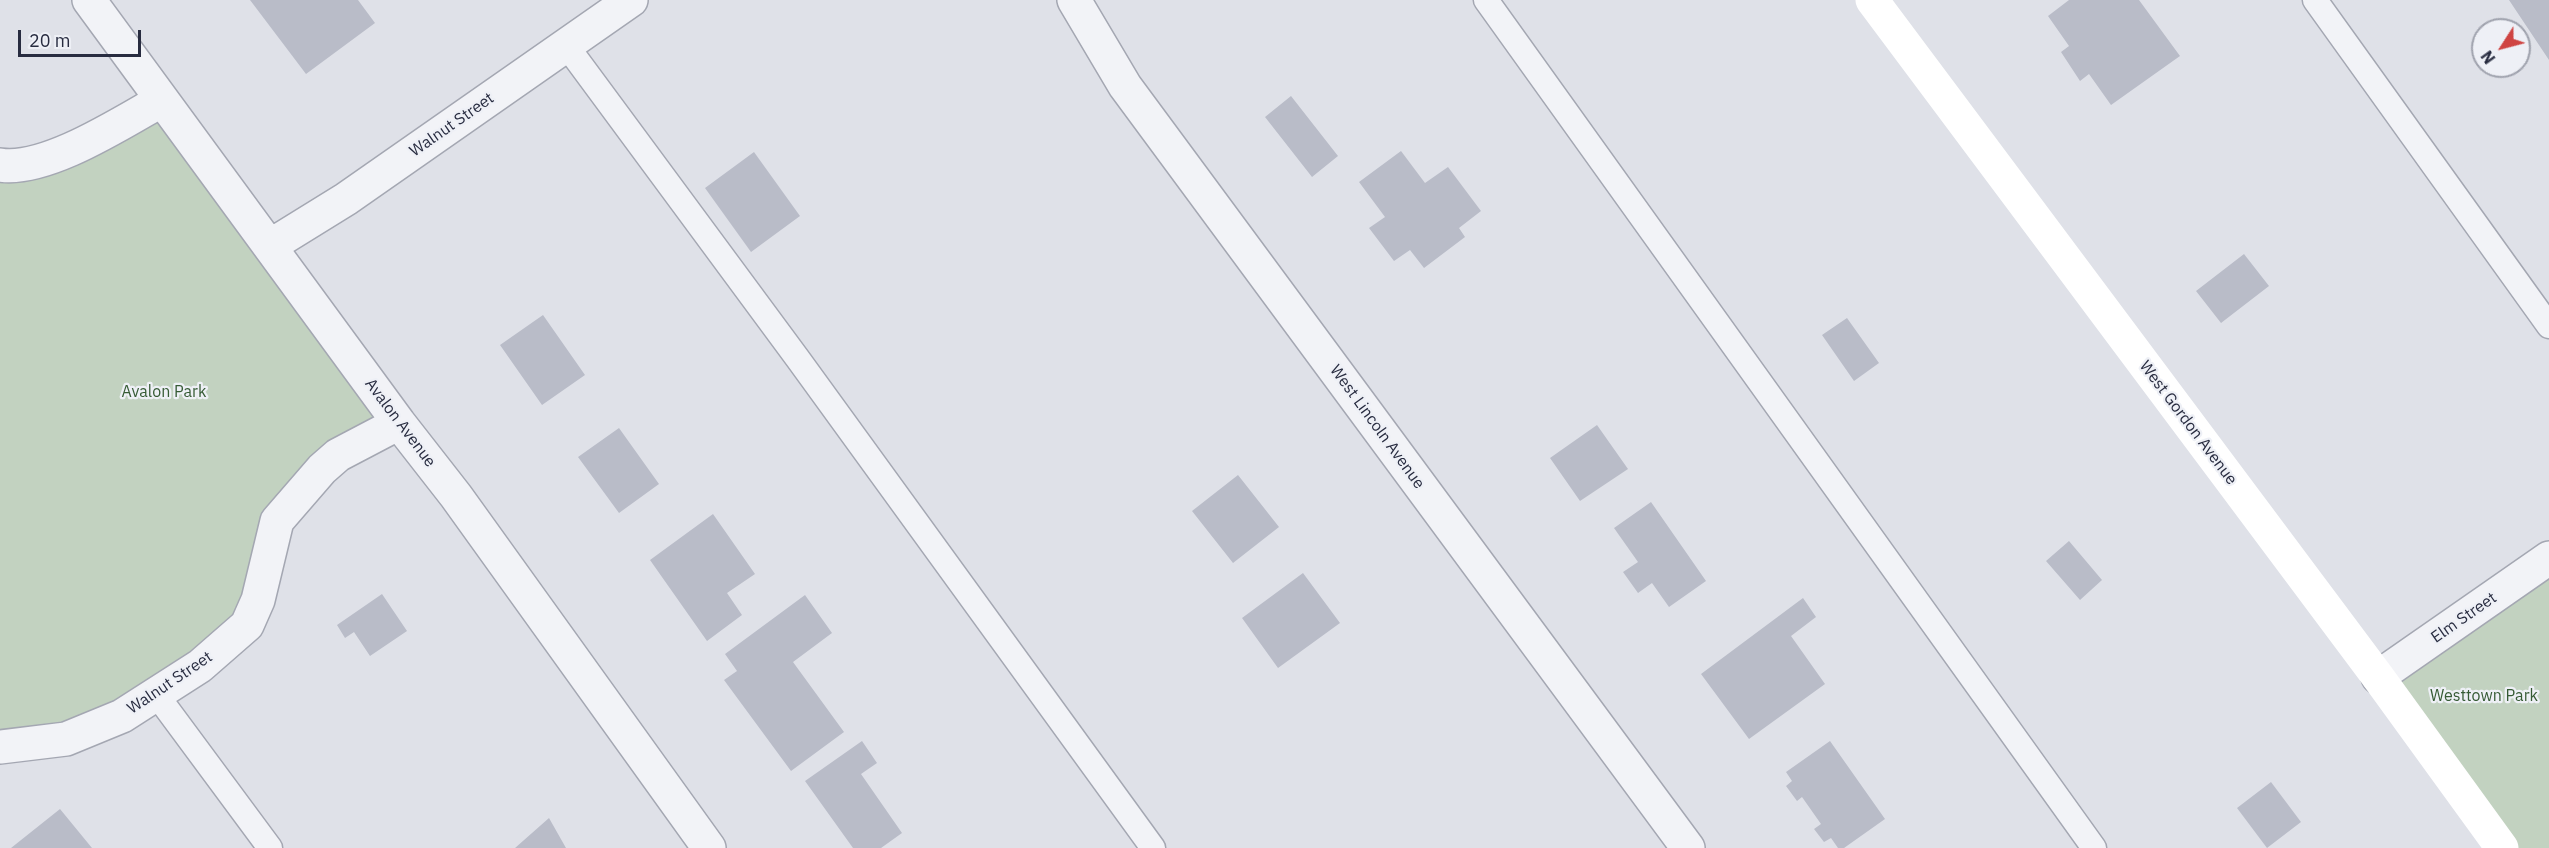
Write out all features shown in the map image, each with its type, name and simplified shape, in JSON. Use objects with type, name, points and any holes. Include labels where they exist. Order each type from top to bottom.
[{"type":"street","name":"Avalon Avenue","points":[[89,0],[399,423],[463,506],[709,848]]},
{"type":"street","name":"West Lincoln Avenue","points":[[1074,0],[1125,86],[1688,848]]},
{"type":"street","name":"West Gordon Avenue","points":[[1872,0],[2378,677],[2502,848]]},
{"type":"street","name":"Walnut Street","points":[[270,246],[346,199],[629,1]]},
{"type":"street","points":[[0,165],[17,167],[87,143],[162,100]]},
{"type":"street","name":"Walnut Street","points":[[0,747],[66,739],[122,716],[200,666],[247,625],[258,600],[277,521],[322,469],[338,455],[399,423]]},
{"type":"street","name":"Elm Street","points":[[2378,677],[2549,558]]},
{"type":"lane","points":[[1486,0],[2094,848]]},
{"type":"lane","points":[[2314,0],[2549,326]]},
{"type":"lane","points":[[566,45],[798,359],[1153,848]]},
{"type":"lane","points":[[156,694],[270,848]]},
{"type":"green space","name":"Avalon Park","points":[[161,108],[389,420],[331,453],[239,622],[119,710],[0,741],[0,173]]},
{"type":"green space","name":"Westtown Park","points":[[2549,570],[2549,848],[2516,848],[2392,681]]},
{"type":"building","points":[[250,0],[358,0],[375,23],[306,74]]},
{"type":"building","points":[[2069,0],[2139,0],[2180,56],[2111,105],[2089,74],[2080,81],[2061,52],[2069,46],[2048,16]]},
{"type":"building","points":[[2509,0],[2549,0],[2549,60],[2531,33],[2531,18],[2521,18]]},
{"type":"building","points":[[1291,96],[1338,156],[1312,177],[1265,117]]},
{"type":"building","points":[[1401,151],[1425,183],[1448,167],[1481,211],[1459,228],[1465,237],[1424,268],[1410,250],[1394,261],[1369,228],[1385,217],[1359,182]]},
{"type":"building","points":[[754,152],[800,216],[751,252],[705,188]]},
{"type":"building","points":[[2244,254],[2269,286],[2221,323],[2196,291]]},
{"type":"building","points":[[543,315],[585,375],[542,405],[500,345]]},
{"type":"building","points":[[1847,318],[1879,363],[1854,381],[1822,335]]},
{"type":"building","points":[[1597,425],[1628,469],[1580,501],[1550,458]]},
{"type":"building","points":[[619,428],[659,484],[619,513],[578,457]]},
{"type":"building","points":[[1238,475],[1279,527],[1233,563],[1192,511]]},
{"type":"building","points":[[1651,502],[1706,581],[1669,607],[1652,583],[1638,593],[1623,572],[1638,562],[1614,528]]},
{"type":"building","points":[[713,514],[755,574],[727,593],[742,615],[707,641],[650,560]]},
{"type":"building","points":[[2069,541],[2102,580],[2080,600],[2046,561]]},
{"type":"building","points":[[1303,573],[1340,623],[1278,668],[1242,618]]},
{"type":"building","points":[[382,594],[407,631],[370,656],[354,632],[345,638],[337,625]]},
{"type":"building","points":[[805,595],[832,633],[793,662],[844,732],[791,771],[724,680],[737,671],[725,654]]},
{"type":"building","points":[[1803,598],[1816,617],[1791,636],[1825,684],[1749,739],[1701,674]]},
{"type":"building","points":[[862,741],[877,763],[861,774],[902,833],[881,848],[853,848],[805,781]]},
{"type":"building","points":[[1830,741],[1885,819],[1844,848],[1838,848],[1831,838],[1824,842],[1814,829],[1821,824],[1802,797],[1797,801],[1786,786],[1792,781],[1786,772]]},
{"type":"building","points":[[2271,782],[2301,822],[2267,848],[2237,808]]},
{"type":"building","points":[[60,809],[92,848],[11,848]]},
{"type":"building","points":[[549,818],[566,848],[515,848]]}]
